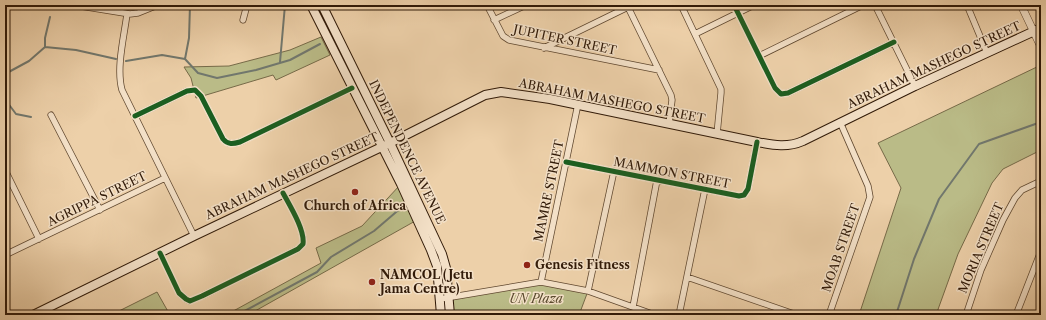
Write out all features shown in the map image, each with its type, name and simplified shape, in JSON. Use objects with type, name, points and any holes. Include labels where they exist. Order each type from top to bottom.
[{"type":"main road","name":"INDEPENDENCE AVENUE","points":[[311,5],[382,146],[431,250],[437,266],[441,315]]},
{"type":"main road","points":[[316,5],[335,43],[350,84]]},
{"type":"main road","name":"INDEPENDENCE AVENUE","points":[[322,5],[390,143],[445,261],[450,315]]},
{"type":"main road","name":"ABRAHAM MASHEGO STREET","points":[[33,315],[283,193],[390,143],[478,98],[490,94],[501,92],[578,104],[717,134],[782,146],[803,141],[915,86],[1037,30]]},
{"type":"street","points":[[74,5],[127,14],[138,13],[158,5]]},
{"type":"street","points":[[243,20],[247,5]]},
{"type":"street","name":"JUPITER STREET","points":[[487,5],[505,39],[659,70]]},
{"type":"street","points":[[494,20],[526,5]]},
{"type":"street","points":[[680,5],[721,89],[717,134]]},
{"type":"street","points":[[734,5],[774,88],[778,92],[784,94],[894,42]]},
{"type":"street","points":[[695,34],[754,5]]},
{"type":"street","points":[[758,56],[863,5]]},
{"type":"street","points":[[875,5],[915,86]]},
{"type":"street","points":[[967,5],[987,53]]},
{"type":"street","points":[[1021,5],[1037,30],[1041,47]]},
{"type":"street","points":[[544,48],[627,6],[672,97],[669,124]]},
{"type":"street","points":[[127,14],[121,63],[121,84],[124,95],[194,236]]},
{"type":"street","points":[[135,116],[187,91],[195,90],[202,96],[223,140],[234,144],[350,84]]},
{"type":"street","name":"MAMRE STREET","points":[[541,282],[578,104]]},
{"type":"street","points":[[51,115],[100,210]]},
{"type":"street","name":"MOAB STREET","points":[[829,315],[870,197],[868,186],[840,122]]},
{"type":"street","name":"MAMMON STREET","points":[[566,162],[736,196],[744,195],[747,192],[757,142]]},
{"type":"street","name":"AGRIPPA STREET","points":[[5,170],[39,239]]},
{"type":"street","points":[[588,291],[614,171]]},
{"type":"street","name":"AGRIPPA STREET","points":[[5,255],[165,178]]},
{"type":"street","points":[[633,307],[657,180]]},
{"type":"street","name":"MORIA STREET","points":[[966,315],[982,270],[1003,220],[1015,198],[1022,190],[1041,181]]},
{"type":"street","points":[[679,315],[705,189]]},
{"type":"street","points":[[160,253],[182,296],[190,301],[202,296],[298,249],[303,244],[304,239],[302,231],[283,193]]},
{"type":"street","points":[[1018,314],[1041,251]]},
{"type":"street","points":[[1036,264],[1041,269]]},
{"type":"street","points":[[687,277],[796,315]]},
{"type":"street","points":[[440,299],[541,282],[588,291],[656,315]]},
{"type":"green space","points":[[321,37],[330,55],[276,80],[273,75],[196,98],[191,78],[184,67],[229,66],[290,50]]},
{"type":"green space","points":[[1041,65],[1041,150],[1003,169],[992,183],[958,254],[936,315],[859,315],[901,188],[878,143]]},
{"type":"green space","points":[[400,185],[417,220],[248,315],[226,315],[321,263],[316,248],[362,226]]},
{"type":"green space","name":"UN Plaza","points":[[536,282],[588,291],[579,315],[450,315],[448,297]]},
{"type":"green space","points":[[157,292],[170,315],[111,315]]},
{"type":"waterway","points":[[185,59],[189,38],[190,5]]},
{"type":"waterway","points":[[280,62],[285,5]]},
{"type":"waterway","points":[[5,74],[29,61],[45,47],[45,38],[50,17]]},
{"type":"waterway","points":[[126,61],[162,55],[185,59],[198,73],[217,78],[256,70],[290,60],[320,44]]},
{"type":"waterway","points":[[45,47],[76,50],[116,59]]},
{"type":"waterway","points":[[5,88],[7,102],[16,114],[31,117]]},
{"type":"waterway","points":[[896,315],[914,259],[939,199],[979,144],[1041,122]]},
{"type":"waterway","points":[[237,315],[317,272],[331,257],[374,231],[402,207]]},
{"type":"cycle path","points":[[734,5],[775,88],[781,94],[788,93],[894,42]]},
{"type":"cycle path","points":[[135,116],[187,91],[195,90],[201,96],[223,139],[233,144],[352,88]]},
{"type":"cycle path","points":[[566,162],[739,196],[744,195],[748,189],[757,142]]},
{"type":"cycle path","points":[[160,253],[179,293],[190,301],[202,296],[298,249],[303,244],[302,232],[283,193]]},
{"type":"place","name":"Church of Africa","points":[[355,192]]},
{"type":"place","name":"Genesis Fitness","points":[[527,265]]},
{"type":"place","name":"NAMCOL (Jetu Jama Centre)","points":[[372,282]]}]
